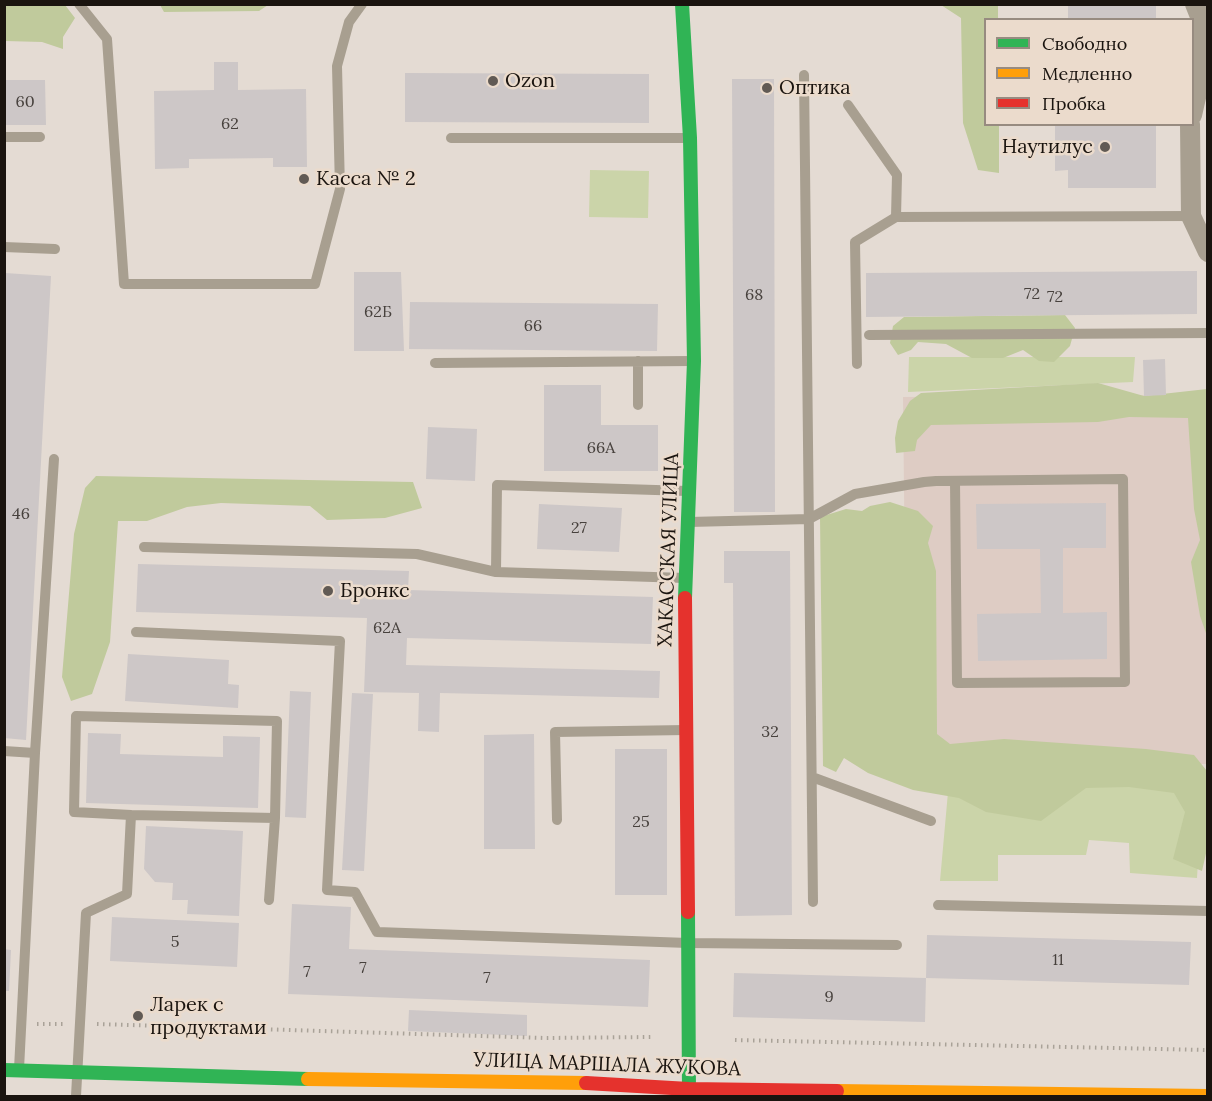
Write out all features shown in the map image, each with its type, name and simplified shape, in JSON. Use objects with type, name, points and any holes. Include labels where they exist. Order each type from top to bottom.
[{"type":"main road","name":"ХАКАССКАЯ УЛИЦА","points":[[682,4],[690,138],[694,361],[685,578],[689,1093]]},
{"type":"main road","name":"УЛИЦА МАРШАЛА ЖУКОВА","points":[[4,1070],[561,1082],[689,1093],[1208,1096]]},
{"type":"street","points":[[1194,106],[1204,62],[1203,24],[1195,4]]},
{"type":"street","points":[[1190,126],[1191,216],[1208,252]]},
{"type":"lane","points":[[79,4],[107,39],[124,284],[315,284],[340,189],[337,66],[349,22],[362,4]]},
{"type":"lane","points":[[804,75],[813,902]]},
{"type":"lane","points":[[848,105],[897,175],[896,217]]},
{"type":"lane","points":[[4,137],[40,137]]},
{"type":"lane","points":[[451,138],[690,138]]},
{"type":"lane","points":[[857,364],[855,242],[896,217],[1191,216]]},
{"type":"lane","points":[[4,247],[56,249]]},
{"type":"lane","points":[[869,335],[1208,333]]},
{"type":"lane","points":[[638,361],[639,405]]},
{"type":"lane","points":[[435,363],[694,361]]},
{"type":"lane","points":[[19,1070],[35,753],[54,459]]},
{"type":"lane","points":[[689,522],[809,519],[855,494],[924,482],[955,481],[1123,479],[1125,682],[957,683],[955,481]]},
{"type":"lane","points":[[496,572],[497,485],[690,491]]},
{"type":"lane","points":[[144,547],[417,554],[496,572],[685,578]]},
{"type":"lane","points":[[136,632],[340,641],[327,890],[355,892],[377,932],[688,943],[897,945]]},
{"type":"lane","points":[[269,900],[275,818],[277,721],[76,716],[74,812],[275,818]]},
{"type":"lane","points":[[557,820],[555,732],[686,730]]},
{"type":"lane","points":[[4,751],[35,753]]},
{"type":"lane","points":[[812,777],[931,821]]},
{"type":"lane","points":[[76,1096],[86,913],[127,894],[131,815]]},
{"type":"lane","points":[[938,905],[1208,911]]},
{"type":"path","points":[[21,1023],[546,1038],[651,1037]]},
{"type":"path","points":[[735,1040],[1208,1050]]},
{"type":"shaded area","points":[[1206,395],[1207,764],[907,768],[903,397]]},
{"type":"green space","points":[[5,4],[65,5],[75,18],[63,37],[63,49],[42,42],[5,41]]},
{"type":"green space","points":[[160,5],[268,5],[259,11],[164,12]]},
{"type":"green space","points":[[941,5],[998,5],[998,18],[984,18],[984,126],[999,126],[999,173],[978,170],[963,123],[961,18]]},
{"type":"green space","points":[[590,170],[649,171],[648,218],[589,217]]},
{"type":"green space","points":[[1065,315],[1075,328],[1070,346],[1054,362],[1039,361],[1023,350],[1003,358],[972,358],[946,344],[918,342],[911,350],[898,355],[890,343],[893,326],[904,317]]},
{"type":"green space","points":[[909,357],[1135,357],[1133,382],[908,392]]},
{"type":"green space","points":[[1098,383],[1144,396],[1207,389],[1207,636],[1200,616],[1191,562],[1200,540],[1194,509],[1188,418],[1129,417],[1098,422],[931,425],[917,440],[915,451],[896,453],[895,438],[898,421],[910,401],[921,393]]},
{"type":"green space","points":[[96,476],[413,482],[422,508],[385,518],[327,520],[310,506],[221,503],[187,507],[147,521],[118,521],[110,642],[92,694],[71,701],[62,677],[74,534],[85,488]]},
{"type":"green space","points":[[890,502],[918,511],[933,526],[928,543],[936,571],[937,734],[950,744],[1004,739],[1146,749],[1194,755],[1207,771],[1207,849],[1202,871],[1173,859],[1185,812],[1174,793],[1129,787],[1086,788],[1041,821],[986,812],[959,798],[913,790],[868,773],[844,758],[836,772],[823,766],[820,517],[846,509],[862,511],[870,506]]},
{"type":"green space","points":[[1203,776],[1197,878],[1130,873],[1129,843],[1089,840],[1086,855],[998,855],[998,881],[940,881],[949,781]]},
{"type":"building","points":[[1068,4],[1156,4],[1156,18],[1068,18]]},
{"type":"building","points":[[214,62],[238,62],[238,90],[306,89],[307,167],[273,167],[273,158],[189,159],[189,168],[155,169],[154,91],[214,90]]},
{"type":"building","points":[[405,73],[649,74],[649,123],[405,122]]},
{"type":"building","points":[[732,79],[774,79],[775,512],[734,512]]},
{"type":"building","points":[[4,80],[45,80],[46,125],[4,125]]},
{"type":"building","name":"Наутилус","points":[[1055,126],[1156,126],[1156,188],[1068,188],[1068,170],[1055,171]]},
{"type":"building","points":[[1197,271],[1197,314],[866,317],[866,273]]},
{"type":"building","points":[[354,272],[401,272],[404,351],[354,351]]},
{"type":"building","points":[[5,273],[51,276],[26,740],[4,738]]},
{"type":"building","points":[[410,302],[658,304],[657,351],[409,349]]},
{"type":"building","points":[[1165,359],[1166,395],[1144,396],[1143,360]]},
{"type":"building","points":[[544,385],[601,385],[601,425],[658,425],[658,471],[544,471]]},
{"type":"building","points":[[428,427],[477,429],[475,481],[426,479]]},
{"type":"building","points":[[1106,503],[1106,548],[1063,548],[1063,613],[1107,612],[1107,659],[978,661],[977,614],[1041,613],[1040,549],[977,549],[976,504]]},
{"type":"building","points":[[539,504],[622,508],[619,552],[537,549]]},
{"type":"building","points":[[724,551],[790,551],[792,915],[735,916],[733,583],[724,583]]},
{"type":"building","points":[[138,564],[409,571],[408,590],[653,597],[651,644],[407,638],[406,665],[660,671],[659,698],[440,693],[439,732],[418,731],[419,693],[364,692],[367,618],[136,612]]},
{"type":"building","points":[[128,654],[229,660],[228,684],[239,685],[238,708],[125,701]]},
{"type":"building","points":[[290,691],[311,692],[306,818],[285,817]]},
{"type":"building","points":[[352,693],[373,694],[364,871],[342,870]]},
{"type":"building","points":[[88,733],[121,734],[120,754],[223,757],[223,736],[260,737],[258,808],[86,803]]},
{"type":"building","points":[[534,734],[535,849],[484,849],[484,735]]},
{"type":"building","points":[[615,749],[667,749],[667,895],[615,895]]},
{"type":"building","points":[[146,826],[243,831],[239,916],[187,914],[188,900],[172,900],[173,883],[155,882],[144,869]]},
{"type":"building","points":[[292,904],[351,907],[349,949],[650,960],[648,1007],[288,994]]},
{"type":"building","points":[[112,917],[239,923],[237,967],[110,961]]},
{"type":"building","points":[[927,935],[1191,942],[1189,985],[926,978]]},
{"type":"building","points":[[4,949],[11,950],[9,991],[4,991]]},
{"type":"building","points":[[734,973],[926,978],[925,1022],[733,1017]]},
{"type":"building","points":[[409,1010],[527,1015],[527,1036],[408,1031]]},
{"type":"traffic: fast","points":[[682,4],[690,138],[694,361],[685,598]]},
{"type":"traffic: fast","points":[[688,912],[689,1096]]},
{"type":"traffic: fast","points":[[4,1070],[308,1079]]},
{"type":"traffic: slow","points":[[308,1079],[586,1083]]},
{"type":"traffic: slow","points":[[837,1091],[1208,1096]]},
{"type":"traffic: jam","points":[[685,598],[688,912]]},
{"type":"traffic: jam","points":[[586,1083],[689,1089],[837,1091]]},
{"type":"place","name":"Ozon","points":[[493,81]]},
{"type":"place","name":"Оптика","points":[[767,88]]},
{"type":"place","name":"Наутилус","points":[[1105,147]]},
{"type":"place","name":"Касса № 2","points":[[304,179]]},
{"type":"place","name":"Бронкс","points":[[328,591]]},
{"type":"place","name":"Ларек с продуктами","points":[[138,1016]]}]
